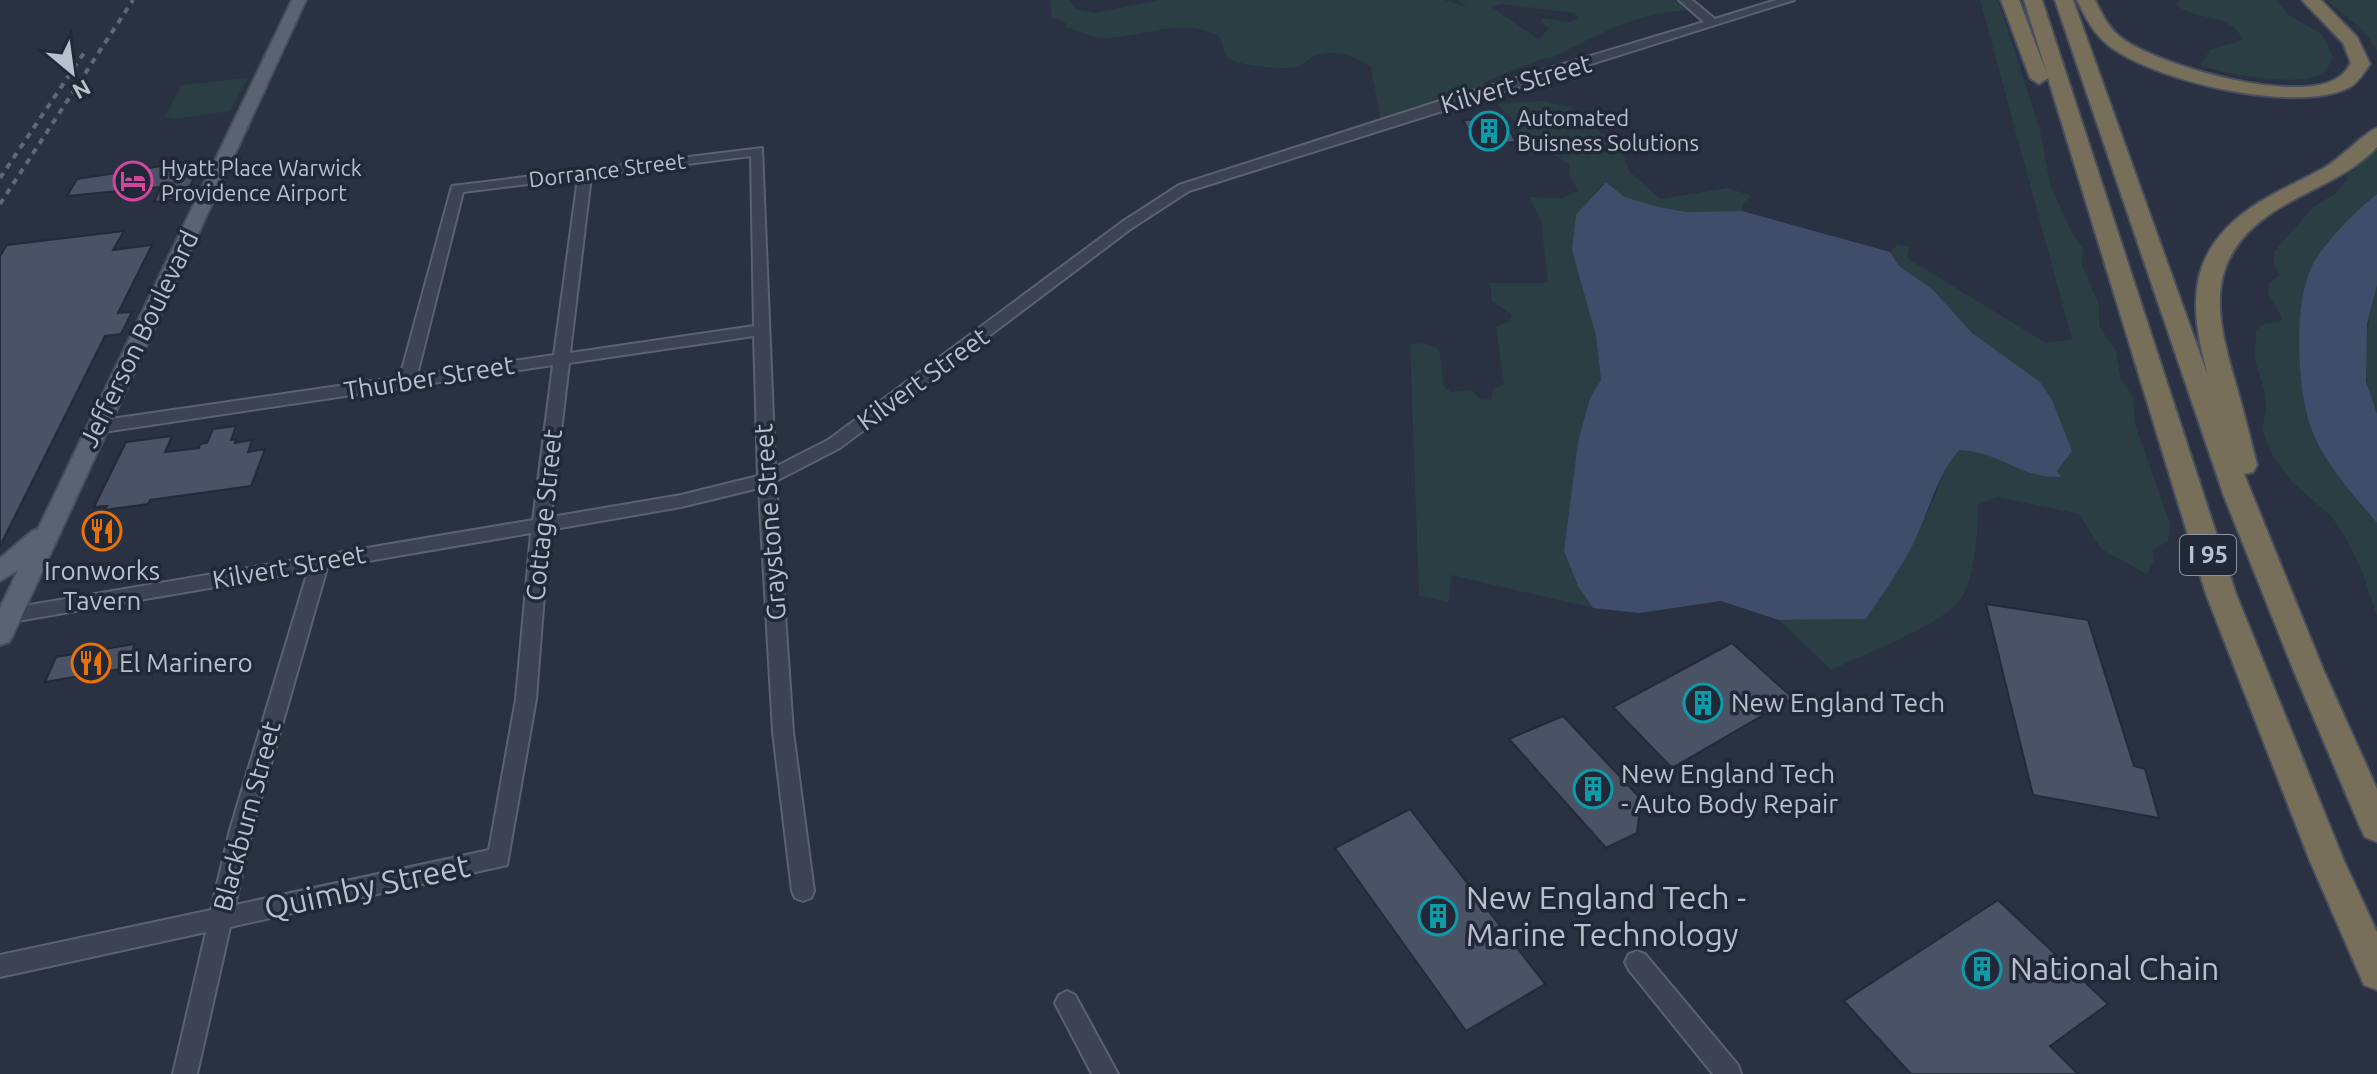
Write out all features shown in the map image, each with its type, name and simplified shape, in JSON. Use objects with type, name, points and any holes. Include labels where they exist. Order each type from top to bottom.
[{"type":"highway","points":[[2010,0],[2048,102],[2072,124]]},
{"type":"highway","name":"I 95","points":[[2033,0],[2221,594],[2268,717],[2377,973]]},
{"type":"highway","name":"I 95","points":[[2064,0],[2183,345],[2279,598],[2377,827]]},
{"type":"highway","points":[[2086,0],[2105,33],[2143,58],[2210,82],[2284,92],[2322,89],[2342,83],[2355,75],[2361,64],[2351,41],[2311,0]]},
{"type":"highway","points":[[2322,0],[2356,31],[2377,61]]},
{"type":"highway","points":[[2279,598],[2210,337],[2206,307],[2208,280],[2224,247],[2250,218],[2267,205],[2346,164],[2377,134]]},
{"type":"main road","name":"Jefferson Boulevard","points":[[3,623],[299,0]]},
{"type":"main road","points":[[0,572],[50,527]]},
{"type":"street","points":[[1685,0],[1713,23]]},
{"type":"street","name":"Kilvert Street","points":[[3,623],[320,561],[681,501],[767,479],[834,444],[1127,225],[1184,188],[1788,0]]},
{"type":"street","name":"Graystone Street","points":[[757,151],[767,479],[783,732],[803,891]]},
{"type":"street","name":"Dorrance Street","points":[[407,382],[457,189],[757,151]]},
{"type":"street","name":"Cottage Street","points":[[499,858],[526,699],[541,524],[585,172]]},
{"type":"street","name":"Thurber Street","points":[[97,427],[761,330]]},
{"type":"street","name":"Blackburn Street","points":[[185,1074],[241,830],[320,561]]},
{"type":"street","name":"Quimby Street","points":[[0,966],[499,858]]},
{"type":"street","points":[[1637,962],[1729,1074]]},
{"type":"street","points":[[1067,1003],[1106,1074]]},
{"type":"green space","points":[[1050,0],[1069,0],[1076,9],[1095,13],[1160,0],[1444,0],[1467,7],[1458,0],[1678,0],[1691,11],[1635,20],[1551,58],[1541,59],[1487,81],[1478,91],[1381,122],[1371,67],[1351,57],[1335,53],[1320,54],[1299,66],[1273,68],[1230,59],[1224,52],[1220,37],[1206,31],[1176,28],[1101,38],[1065,27],[1067,24],[1052,17]],"holes":[[[1501,4],[1574,13],[1578,19],[1568,22],[1543,18],[1541,21],[1549,29],[1538,39],[1492,7]]]},
{"type":"green space","points":[[1980,0],[1998,0],[2040,130],[2050,184],[2071,231],[2083,249],[2082,265],[2099,305],[2099,326],[2116,351],[2121,380],[2133,396],[2135,424],[2170,524],[2168,541],[2153,550],[2154,561],[2147,574],[2101,549],[2079,514],[1997,497],[1978,505],[1972,568],[1960,600],[1919,630],[1831,670],[1779,620],[1866,619],[1910,549],[1936,494],[1947,461],[1932,289],[1899,266],[1890,252],[1896,247],[1895,244],[1909,247],[1907,258],[2046,343],[2072,339]]},
{"type":"green space","points":[[2180,0],[2276,0],[2290,16],[2322,34],[2333,57],[2320,74],[2293,80],[2241,75],[2200,65],[2210,50],[2243,40],[2231,25],[2176,5]]},
{"type":"green space","points":[[2326,0],[2377,0],[2377,51],[2364,31]]},
{"type":"green space","points":[[248,78],[230,111],[174,119],[165,117],[181,85]]},
{"type":"green space","points":[[1543,101],[1571,107],[1623,151],[1629,171],[1660,199],[1728,188],[1752,196],[1742,204],[1742,211],[1686,212],[1624,197],[1602,184],[1592,197],[1590,311],[1601,381],[1590,398],[1578,442],[1564,551],[1578,586],[1593,608],[1451,575],[1449,602],[1419,596],[1410,344],[1425,343],[1439,349],[1444,387],[1451,392],[1472,390],[1485,400],[1491,399],[1493,389],[1504,384],[1496,326],[1509,322],[1512,315],[1492,301],[1490,283],[1548,283],[1541,221],[1529,197],[1562,198],[1578,191],[1569,174],[1570,164],[1539,147],[1526,145],[1513,120],[1497,104]]},
{"type":"green space","points":[[2377,145],[2377,194],[2366,202],[2311,429],[2343,482],[2377,523],[2377,616],[2360,566],[2343,533],[2332,517],[2292,482],[2273,456],[2262,429],[2266,410],[2264,389],[2255,361],[2256,330],[2282,318],[2268,293],[2269,283],[2280,275],[2274,264],[2274,252],[2313,207],[2335,194],[2348,179],[2346,175],[2355,170]]},
{"type":"green space","points":[[2377,285],[2377,414],[2367,382],[2366,350]]},
{"type":"water","points":[[1606,182],[1624,197],[1659,207],[1686,212],[1742,211],[1890,252],[1899,266],[1932,289],[1972,333],[2040,382],[2052,400],[2072,451],[2057,471],[2061,477],[2034,474],[1988,455],[1960,450],[1945,469],[1910,550],[1866,619],[1779,620],[1721,601],[1639,613],[1593,608],[1578,586],[1564,551],[1578,442],[1590,398],[1601,380],[1596,336],[1572,250],[1576,215]]},
{"type":"water","points":[[2377,194],[2377,285],[2367,324],[2366,381],[2377,414],[2377,523],[2323,454],[2311,428],[2303,391],[2299,347],[2302,302],[2312,266],[2341,227]]},
{"type":"building","name":"Automated Buisness Solutions","points":[[1503,118],[1516,142],[1476,145],[1463,120]]},
{"type":"building","name":"Hyatt Place Warwick Providence Airport","points":[[188,162],[186,169],[198,168],[185,198],[154,202],[161,187],[67,196],[77,179]]},
{"type":"building","points":[[124,231],[113,250],[152,245],[118,313],[132,312],[121,334],[105,336],[0,546],[0,256],[7,245]]},
{"type":"building","points":[[236,426],[231,440],[236,439],[235,443],[252,440],[248,452],[265,449],[251,486],[150,500],[148,504],[104,510],[107,506],[94,507],[126,442],[172,436],[165,452],[199,448],[200,444],[207,443],[213,429]]},
{"type":"building","points":[[1986,604],[2088,620],[2134,766],[2145,769],[2159,818],[2033,795]]},
{"type":"building","name":"New England Tech","points":[[1732,643],[1793,698],[1672,768],[1613,707]]},
{"type":"building","name":"El Marinero","points":[[135,644],[126,668],[45,682],[56,657]]},
{"type":"building","name":"New England Tech - Auto Body Repair","points":[[1563,716],[1641,799],[1637,833],[1606,848],[1509,739]]},
{"type":"building","name":"New England Tech - Marine Technology","points":[[1410,809],[1545,984],[1466,1031],[1335,848]]},
{"type":"building","name":"National Chain","points":[[1998,900],[2108,1004],[2050,1046],[2078,1074],[1911,1074],[1844,1001]]},
{"type":"railway","points":[[0,204],[133,0]]},
{"type":"railway","points":[[0,178],[86,50]]},
{"type":"place","name":"Automated Buisness Solutions","points":[[1489,131]]},
{"type":"place","name":"Hyatt Place Warwick Providence Airport","points":[[133,181]]},
{"type":"place","name":"Ironworks Tavern","points":[[102,531]]},
{"type":"place","name":"El Marinero","points":[[91,663]]},
{"type":"place","name":"New England Tech","points":[[1703,703]]},
{"type":"place","name":"New England Tech - Auto Body Repair","points":[[1593,789]]},
{"type":"place","name":"New England Tech - Marine Technology","points":[[1438,916]]},
{"type":"place","name":"National Chain","points":[[1982,969]]}]
